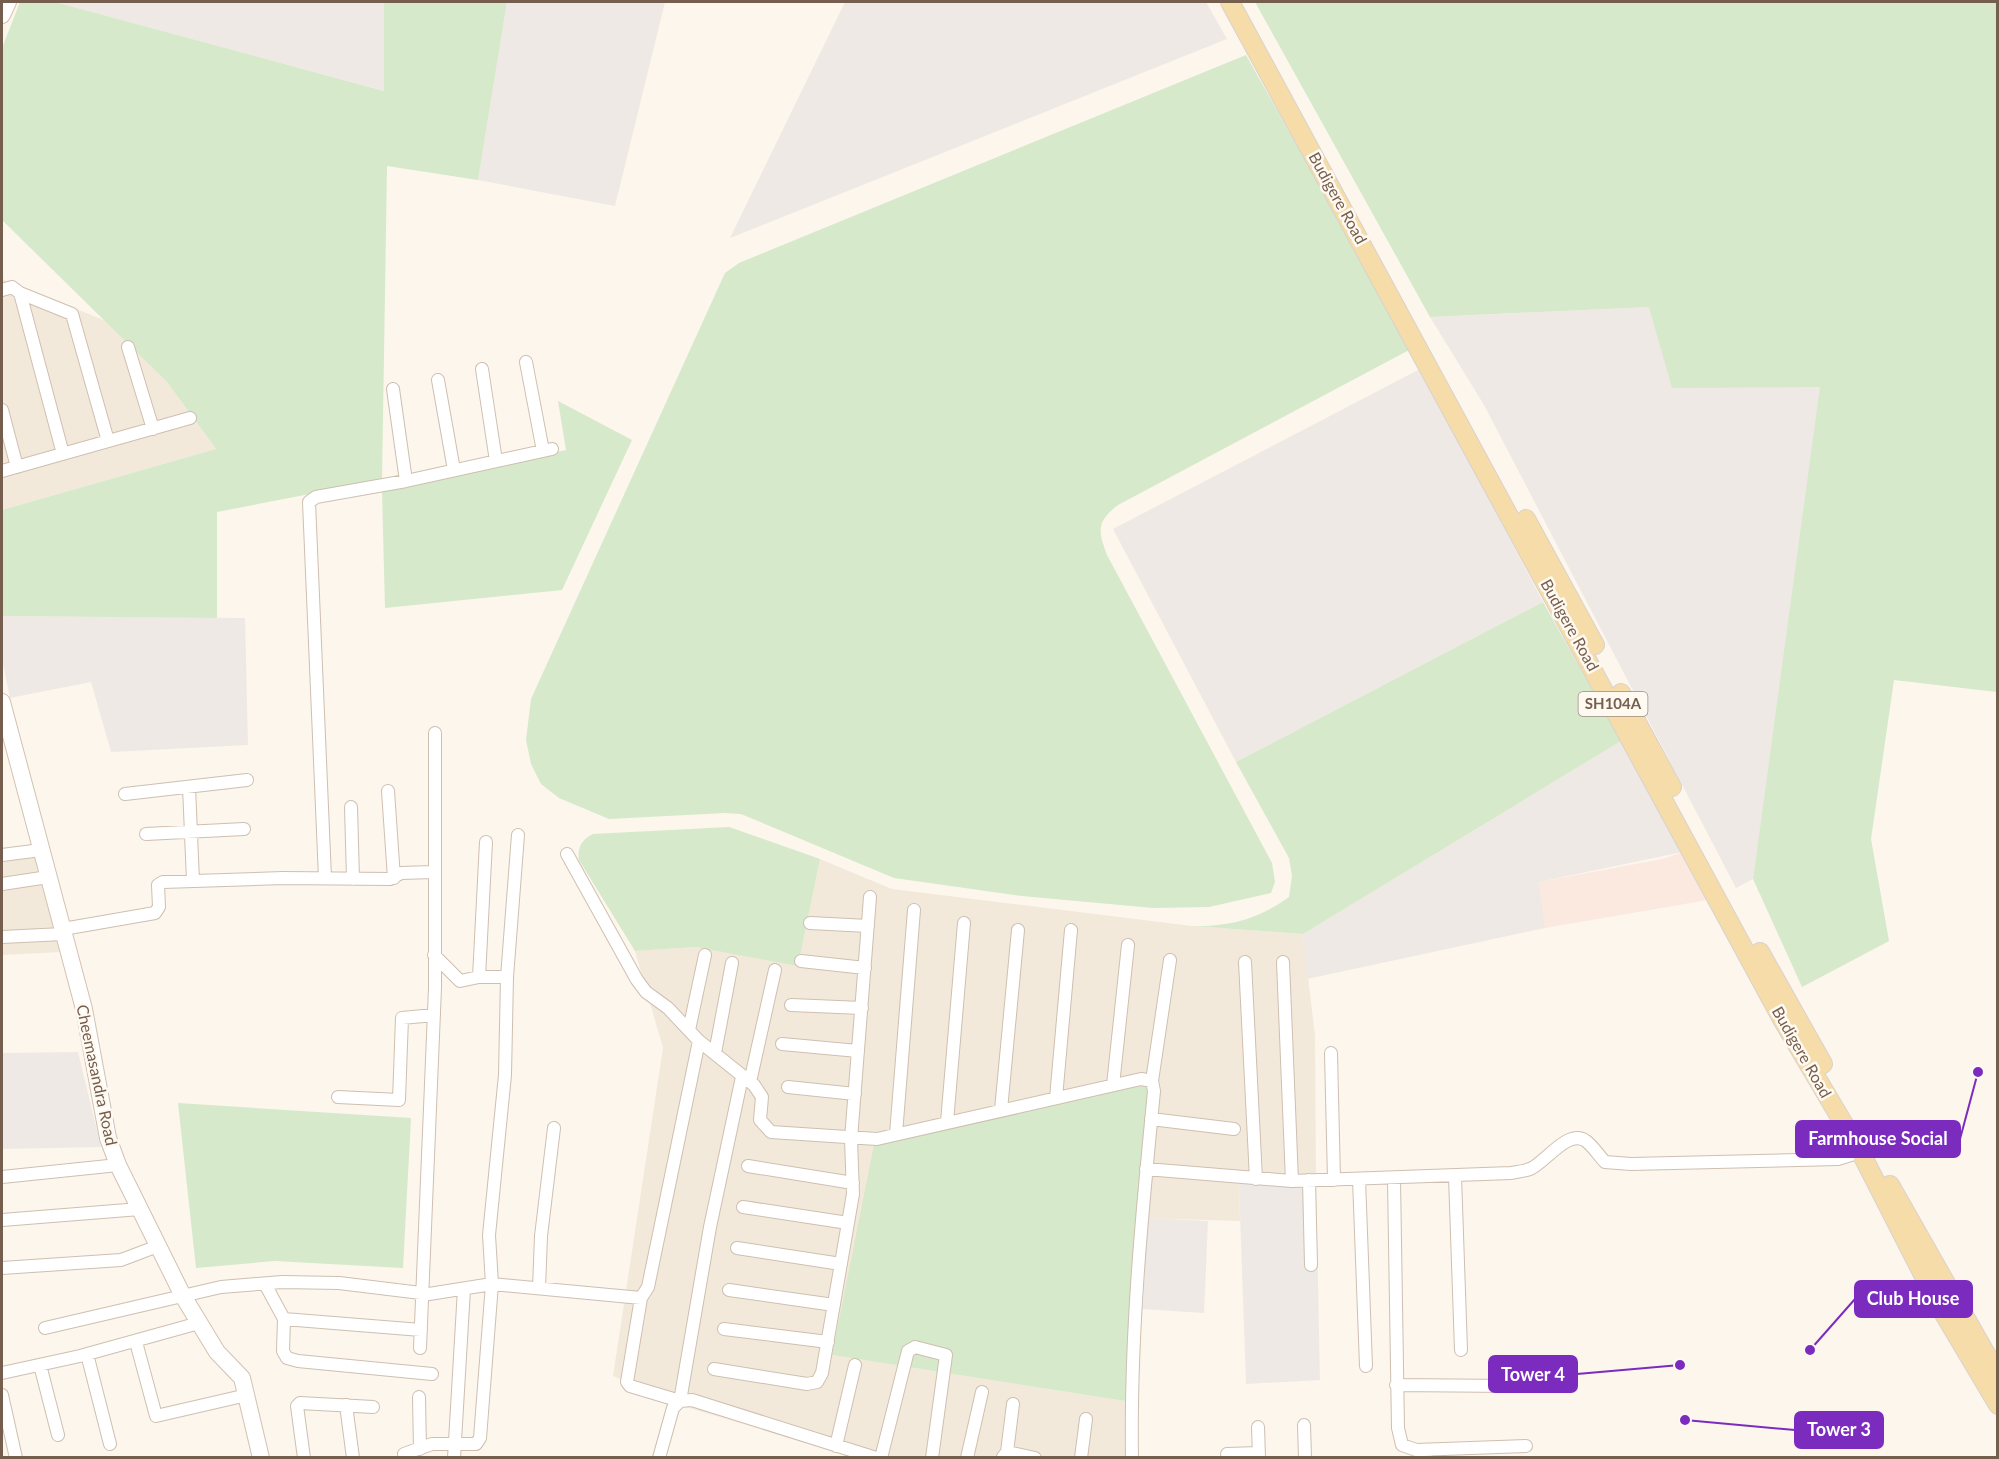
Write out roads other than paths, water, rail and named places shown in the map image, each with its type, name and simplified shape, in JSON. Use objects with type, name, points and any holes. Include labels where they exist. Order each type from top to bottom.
[{"type":"main road","name":"Budigere Road","points":[[1230,2],[1783,1021],[1866,1151],[1938,1304],[1998,1405]]},
{"type":"main road","name":"Budigere Road","points":[[1243,2],[1866,1151],[1998,1375]]},
{"type":"street","points":[[2,15],[8,2]]},
{"type":"street","points":[[2,290],[12,287],[20,294],[72,314],[108,441]]},
{"type":"street","points":[[20,294],[63,454]]},
{"type":"street","points":[[128,347],[153,429]]},
{"type":"street","points":[[325,878],[309,502],[316,497],[406,481],[547,450],[526,362]]},
{"type":"street","points":[[482,369],[496,461]]},
{"type":"street","points":[[438,380],[454,470]]},
{"type":"street","points":[[393,389],[406,481]]},
{"type":"street","points":[[2,410],[16,467]]},
{"type":"street","points":[[2,471],[190,418]]},
{"type":"street","name":"Cheemasandra Road","points":[[2,702],[84,1009],[106,1127],[118,1165],[183,1296],[217,1352],[242,1378],[261,1458]]},
{"type":"street","points":[[420,1348],[434,1015],[435,733]]},
{"type":"street","points":[[125,794],[247,780]]},
{"type":"street","points":[[189,787],[193,881]]},
{"type":"street","points":[[388,791],[394,878]]},
{"type":"street","points":[[351,807],[353,879]]},
{"type":"street","points":[[146,834],[244,829]]},
{"type":"street","points":[[404,1454],[432,1444],[476,1444],[480,1438],[492,1284],[489,1235],[505,1075],[507,977],[518,835]]},
{"type":"street","points":[[479,977],[486,842]]},
{"type":"street","points":[[2,855],[41,850]]},
{"type":"street","points":[[567,854],[637,980],[646,992],[668,1008],[699,1041],[746,1079],[762,1097],[760,1120],[771,1132],[877,1139],[1141,1079],[1152,1081]]},
{"type":"street","points":[[2,937],[63,932],[154,913],[159,907],[158,885],[193,881],[394,878],[401,873],[434,872]]},
{"type":"street","points":[[2,884],[48,877]]},
{"type":"street","points":[[714,1369],[807,1384],[817,1382],[822,1373],[853,1183],[851,1139],[870,897]]},
{"type":"street","points":[[896,1134],[914,910]]},
{"type":"street","points":[[810,923],[868,926]]},
{"type":"street","points":[[946,1122],[964,923]]},
{"type":"street","points":[[1001,1110],[1018,930]]},
{"type":"street","points":[[1056,1098],[1071,930]]},
{"type":"street","points":[[1113,1085],[1128,945]]},
{"type":"street","points":[[434,955],[460,981],[479,977],[507,977]]},
{"type":"street","points":[[689,1030],[705,955]]},
{"type":"street","points":[[1132,1458],[1136,1321],[1152,1081],[1170,960]]},
{"type":"street","points":[[801,961],[865,968]]},
{"type":"street","points":[[1245,962],[1256,1179]]},
{"type":"street","points":[[1283,962],[1292,1180]]},
{"type":"street","points":[[715,1053],[732,963]]},
{"type":"street","points":[[659,1458],[673,1408],[680,1401],[710,1227],[775,970]]},
{"type":"street","points":[[790,1005],[862,1008]]},
{"type":"street","points":[[338,1097],[399,1100],[402,1018],[406,1015],[434,1015]]},
{"type":"street","points":[[699,1041],[648,1287],[641,1298],[627,1382],[630,1386],[680,1401],[692,1400],[876,1458]]},
{"type":"street","points":[[782,1044],[858,1051]]},
{"type":"street","points":[[1331,1053],[1334,1180]]},
{"type":"street","points":[[788,1087],[855,1094]]},
{"type":"street","points":[[1151,1119],[1234,1129]]},
{"type":"street","points":[[539,1288],[541,1236],[554,1128]]},
{"type":"street","points":[[1146,1169],[1292,1180],[1394,1179],[1511,1173],[1530,1169],[1550,1156],[1566,1141],[1575,1137],[1585,1140],[1605,1162],[1622,1163],[1838,1159],[1866,1151]]},
{"type":"street","points":[[2,1177],[118,1165]]},
{"type":"street","points":[[748,1166],[853,1183]]},
{"type":"street","points":[[1455,1176],[1461,1350]]},
{"type":"street","points":[[1359,1179],[1366,1366]]},
{"type":"street","points":[[1394,1179],[1396,1385],[1400,1442],[1404,1447],[1422,1452],[1426,1458]]},
{"type":"street","points":[[1309,1180],[1311,1265]]},
{"type":"street","points":[[743,1207],[848,1223]]},
{"type":"street","points":[[2,1220],[140,1209]]},
{"type":"street","points":[[2,1268],[121,1260],[158,1246]]},
{"type":"street","points":[[737,1248],[841,1264]]},
{"type":"street","points":[[45,1328],[220,1287],[265,1284],[339,1283],[424,1293],[492,1284],[641,1298]]},
{"type":"street","points":[[265,1284],[285,1319],[283,1351],[287,1358],[432,1374]]},
{"type":"street","points":[[454,1458],[464,1289]]},
{"type":"street","points":[[729,1290],[834,1305]]},
{"type":"street","points":[[285,1319],[421,1330]]},
{"type":"street","points":[[2,1373],[135,1342],[200,1323]]},
{"type":"street","points":[[724,1329],[828,1342]]},
{"type":"street","points":[[135,1342],[156,1416],[247,1395]]},
{"type":"street","points":[[881,1458],[908,1350],[915,1347],[946,1355],[932,1458]]},
{"type":"street","points":[[87,1354],[110,1444]]},
{"type":"street","points":[[40,1365],[58,1435]]},
{"type":"street","points":[[836,1446],[855,1365]]},
{"type":"street","points":[[1396,1385],[1511,1386]]},
{"type":"street","points":[[967,1458],[982,1392]]},
{"type":"street","points":[[2,1395],[16,1458]]},
{"type":"street","points":[[419,1397],[420,1449]]},
{"type":"street","points":[[304,1458],[297,1406],[309,1402],[373,1407]]},
{"type":"street","points":[[1013,1404],[1005,1455],[1035,1458]]},
{"type":"street","points":[[346,1405],[353,1458]]},
{"type":"street","points":[[1081,1458],[1086,1419]]},
{"type":"street","points":[[1304,1425],[1305,1458]]},
{"type":"street","points":[[1227,1454],[1259,1455],[1258,1427]]},
{"type":"street","points":[[1415,1450],[1526,1446]]},
{"type":"place","name":"Farmhouse Social","points":[[1978,1072]]},
{"type":"place","name":"Club House","points":[[1810,1350]]},
{"type":"place","name":"Tower 4","points":[[1680,1365]]},
{"type":"place","name":"Tower 3","points":[[1685,1420]]}]
